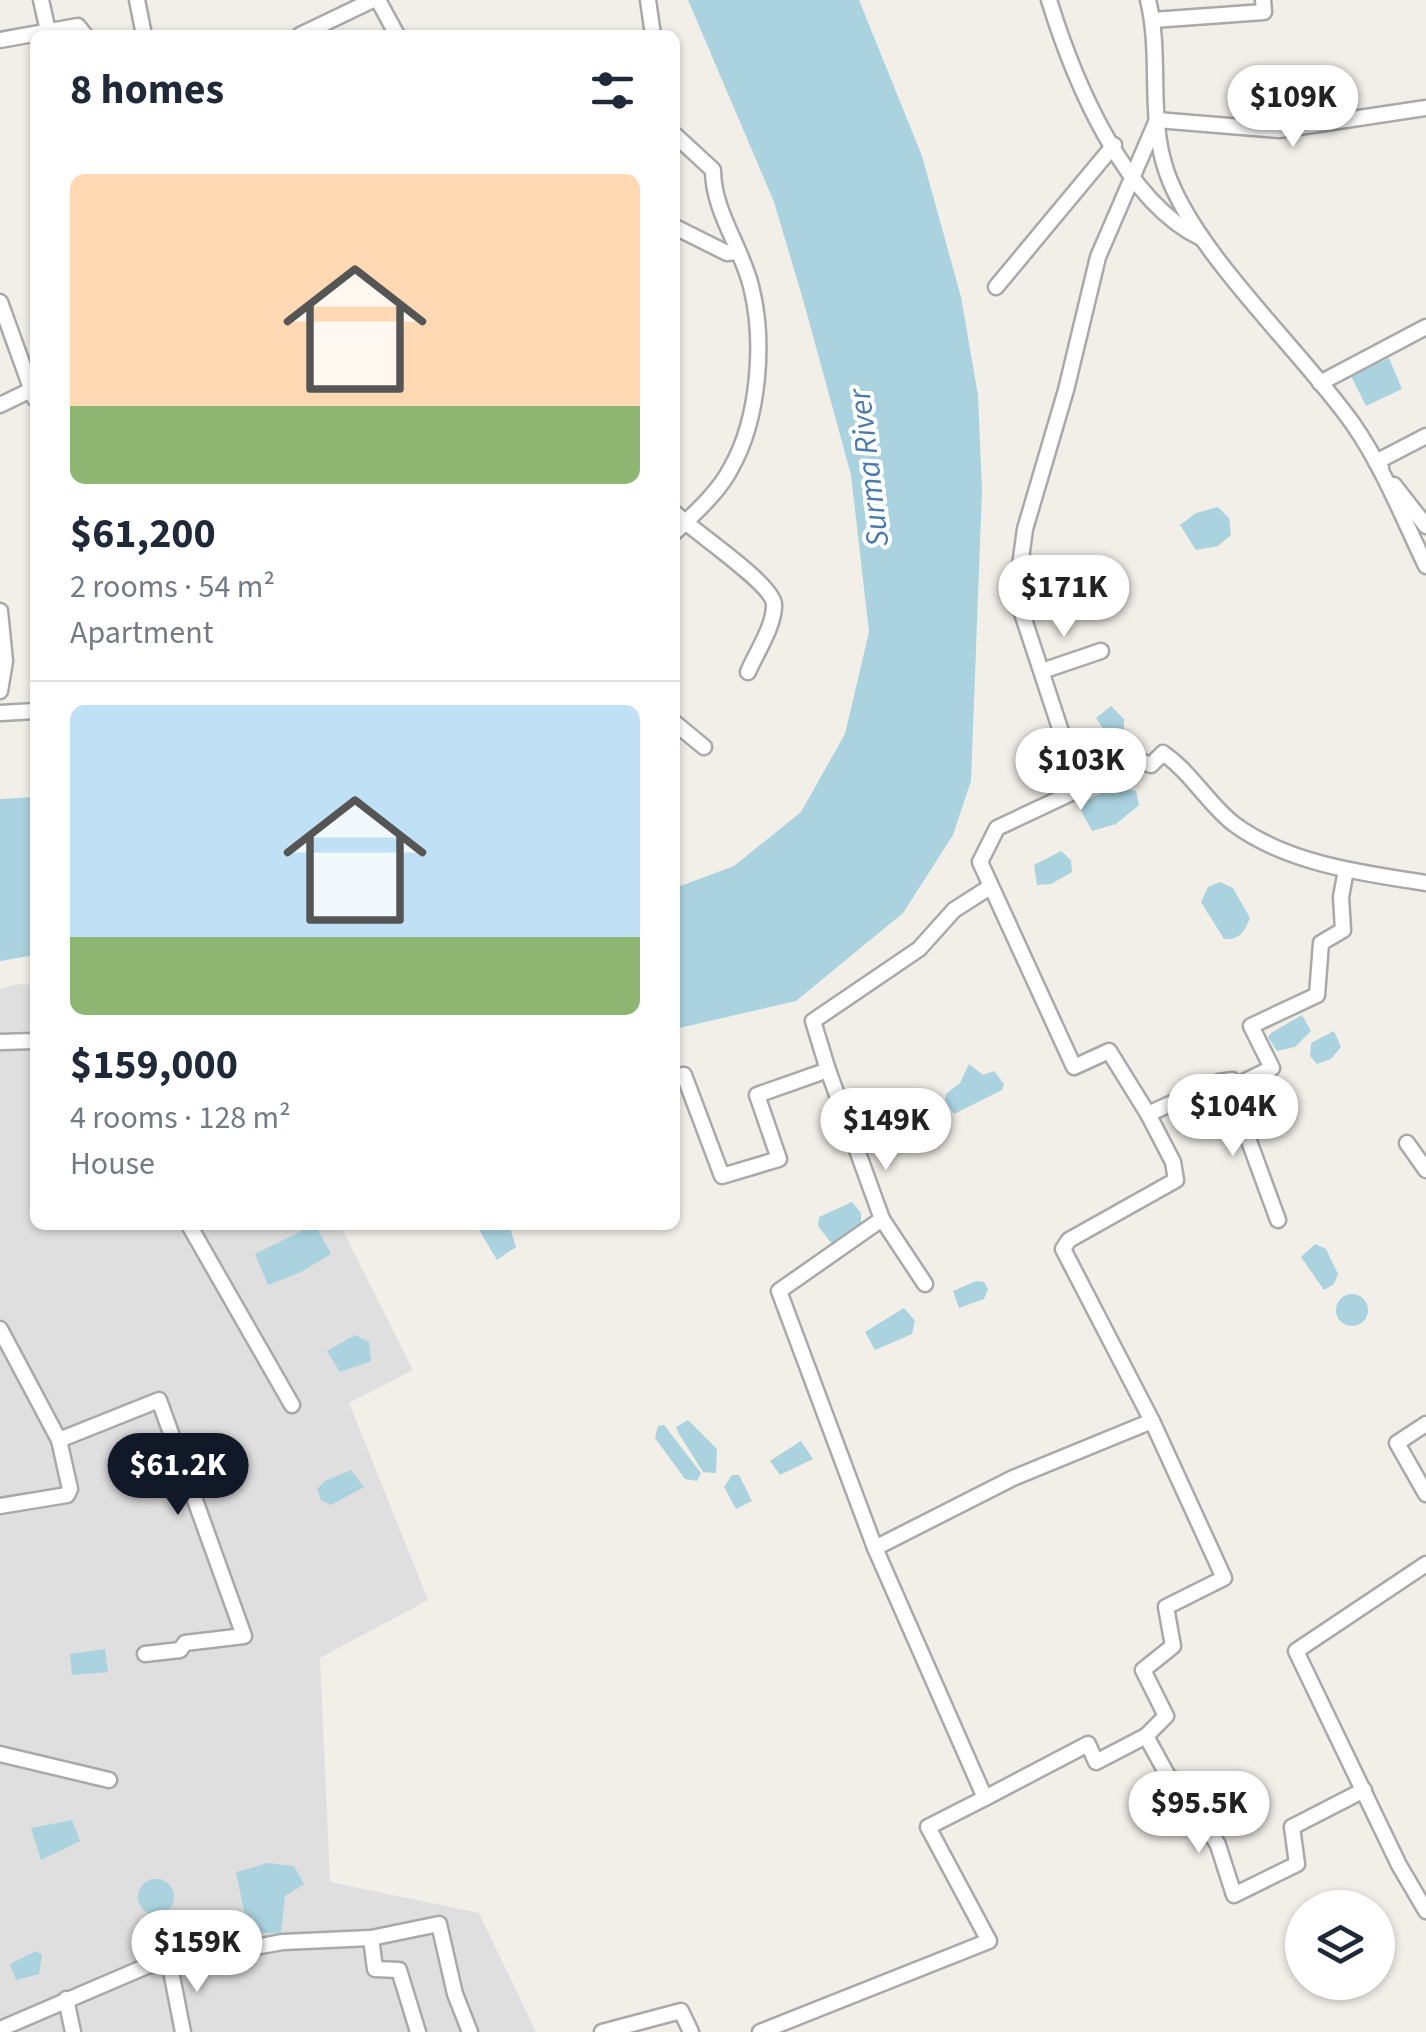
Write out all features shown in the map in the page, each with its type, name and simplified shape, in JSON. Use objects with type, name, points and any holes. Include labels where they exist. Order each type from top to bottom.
[{"type":"street","points":[[41,0],[48,30]]},
{"type":"street","points":[[136,0],[143,30]]},
{"type":"street","points":[[311,30],[375,0],[394,30]]},
{"type":"street","points":[[648,0],[652,30]]},
{"type":"street","points":[[1049,0],[1086,96],[1132,175],[1179,228],[1204,239]]},
{"type":"street","points":[[1148,0],[1153,20],[1152,96],[1166,171],[1188,218],[1320,382],[1426,526]]},
{"type":"street","points":[[1153,20],[1264,12],[1263,0]]},
{"type":"street","points":[[58,30],[78,26],[81,30]]},
{"type":"street","points":[[0,40],[30,35]]},
{"type":"street","points":[[1158,120],[1280,130],[1426,108]]},
{"type":"street","points":[[760,2032],[989,1941],[928,1827],[1088,1744],[1096,1762],[1164,1722],[1166,1716],[1144,1670],[1172,1646],[1166,1607],[1224,1578],[1152,1421],[1064,1249],[1070,1240],[1176,1180],[1173,1162],[1109,1050],[1074,1068],[980,862],[997,828],[1080,790],[1016,595],[1025,529],[1066,390],[1098,258],[1158,120]]},
{"type":"street","points":[[680,140],[713,170],[713,193],[751,286],[757,322],[753,399],[731,468],[680,521]]},
{"type":"street","points":[[996,287],[1114,146]]},
{"type":"street","points":[[680,229],[728,253],[738,252]]},
{"type":"street","points":[[0,302],[3,320],[30,388]]},
{"type":"street","points":[[1320,382],[1426,327]]},
{"type":"street","points":[[0,405],[30,396]]},
{"type":"street","points":[[1376,462],[1426,436]]},
{"type":"street","points":[[1376,462],[1426,566]]},
{"type":"street","points":[[680,524],[768,587],[774,604],[748,672]]},
{"type":"street","points":[[0,611],[5,661],[0,692]]},
{"type":"street","points":[[1042,671],[1101,651]]},
{"type":"street","points":[[0,714],[30,711]]},
{"type":"street","points":[[680,727],[704,746]]},
{"type":"street","points":[[1069,747],[1104,748],[1150,765],[1164,753],[1198,782],[1233,823],[1261,840],[1346,870],[1426,883]]},
{"type":"street","points":[[1235,1086],[1272,1068],[1251,1026],[1317,995],[1321,943],[1342,930],[1340,897],[1346,870]]},
{"type":"street","points":[[925,1284],[882,1219],[813,1021],[920,949],[954,910],[990,886]]},
{"type":"street","points":[[0,1042],[30,1040]]},
{"type":"street","points":[[680,1075],[684,1075],[722,1176],[779,1159],[757,1095],[828,1070]]},
{"type":"street","points":[[1148,1114],[1232,1080],[1238,1111],[1278,1220]]},
{"type":"street","points":[[1407,1142],[1426,1170]]},
{"type":"street","points":[[882,1219],[778,1290],[875,1548],[985,1798]]},
{"type":"street","points":[[192,1230],[292,1405]]},
{"type":"street","points":[[0,1328],[60,1440],[70,1490],[67,1495],[0,1506]]},
{"type":"street","points":[[60,1440],[159,1400],[244,1636],[184,1643],[180,1650],[145,1654]]},
{"type":"street","points":[[875,1548],[1013,1478],[1152,1421]]},
{"type":"street","points":[[1426,1424],[1396,1442],[1426,1494]]},
{"type":"street","points":[[1426,1564],[1296,1651],[1426,1911]]},
{"type":"street","points":[[1146,1736],[1168,1776],[1181,1784],[1218,1845],[1234,1896],[1297,1864],[1292,1828],[1364,1790]]},
{"type":"street","points":[[0,1754],[108,1780]]},
{"type":"street","points":[[0,2029],[127,1972],[169,1961],[283,1942],[370,1938],[439,1924],[455,1994],[470,2032]]},
{"type":"street","points":[[370,1938],[375,1968],[400,1970],[418,2032]]},
{"type":"street","points":[[169,1961],[183,2032]]},
{"type":"street","points":[[66,1999],[73,2032]]},
{"type":"street","points":[[602,2032],[682,2011],[691,2032]]},
{"type":"shaded area","points":[[30,985],[30,1230],[343,1230],[413,1370],[349,1403],[428,1600],[320,1658],[330,1882],[479,1913],[536,2032],[0,2032],[0,989]]},
{"type":"water","name":"Surma River","points":[[688,0],[859,0],[922,156],[961,297],[978,395],[982,491],[971,781],[953,835],[903,913],[796,1001],[680,1028],[680,886],[734,866],[801,812],[845,734],[869,632],[851,475],[774,202]]},
{"type":"water","points":[[1389,358],[1402,389],[1366,406],[1351,376]]},
{"type":"water","points":[[1218,507],[1229,518],[1231,535],[1218,546],[1196,550],[1180,525],[1196,513]]},
{"type":"water","points":[[1111,706],[1124,719],[1124,730],[1117,740],[1110,739],[1096,718]]},
{"type":"water","points":[[1092,758],[1122,758],[1126,777],[1088,781],[1083,763]]},
{"type":"water","points":[[1115,786],[1136,791],[1139,805],[1116,824],[1092,831],[1078,805]]},
{"type":"water","points":[[30,797],[30,956],[0,961],[0,799]]},
{"type":"water","points":[[1061,851],[1071,860],[1072,872],[1051,884],[1037,885],[1034,865]]},
{"type":"water","points":[[1220,882],[1233,888],[1250,918],[1234,938],[1224,939],[1201,902],[1208,887]]},
{"type":"water","points":[[1302,1015],[1311,1031],[1295,1047],[1277,1051],[1268,1037]]},
{"type":"water","points":[[1334,1031],[1341,1047],[1331,1059],[1317,1064],[1310,1056],[1311,1043]]},
{"type":"water","points":[[969,1064],[983,1075],[994,1071],[1004,1084],[1002,1090],[954,1114],[945,1101],[946,1094],[960,1083]]},
{"type":"water","points":[[852,1202],[861,1213],[861,1227],[832,1244],[818,1226],[819,1217]]},
{"type":"water","points":[[304,1230],[318,1230],[331,1254],[268,1285],[255,1254]]},
{"type":"water","points":[[479,1230],[511,1230],[516,1247],[497,1260]]},
{"type":"water","points":[[1315,1244],[1326,1249],[1338,1274],[1334,1284],[1324,1290],[1301,1257]]},
{"type":"water","points":[[976,1281],[984,1282],[988,1289],[984,1299],[959,1308],[953,1291]]},
{"type":"water","points":[[1352,1294],[1363,1299],[1368,1310],[1363,1321],[1352,1326],[1341,1321],[1336,1310],[1341,1299]]},
{"type":"water","points":[[904,1308],[915,1321],[912,1334],[875,1350],[865,1332]]},
{"type":"water","points":[[355,1335],[369,1342],[371,1361],[340,1372],[327,1351]]},
{"type":"water","points":[[688,1420],[717,1449],[716,1473],[703,1472],[679,1434],[676,1427]]},
{"type":"water","points":[[664,1425],[701,1473],[697,1481],[685,1479],[655,1438],[658,1426]]},
{"type":"water","points":[[801,1441],[813,1459],[780,1475],[770,1461]]},
{"type":"water","points":[[351,1470],[364,1487],[331,1505],[321,1500],[317,1489],[325,1481]]},
{"type":"water","points":[[732,1475],[739,1475],[752,1501],[736,1509],[724,1487]]},
{"type":"water","points":[[105,1649],[108,1672],[72,1675],[70,1654]]},
{"type":"water","points":[[72,1820],[80,1841],[41,1860],[31,1828]]},
{"type":"water","points":[[268,1863],[294,1866],[304,1884],[285,1896],[281,1934],[255,1932],[244,1911],[236,1872]]},
{"type":"water","points":[[156,1879],[169,1884],[174,1897],[169,1910],[156,1915],[143,1910],[138,1897],[143,1884]]},
{"type":"water","points":[[36,1951],[42,1955],[39,1974],[16,1980],[10,1964]]}]
